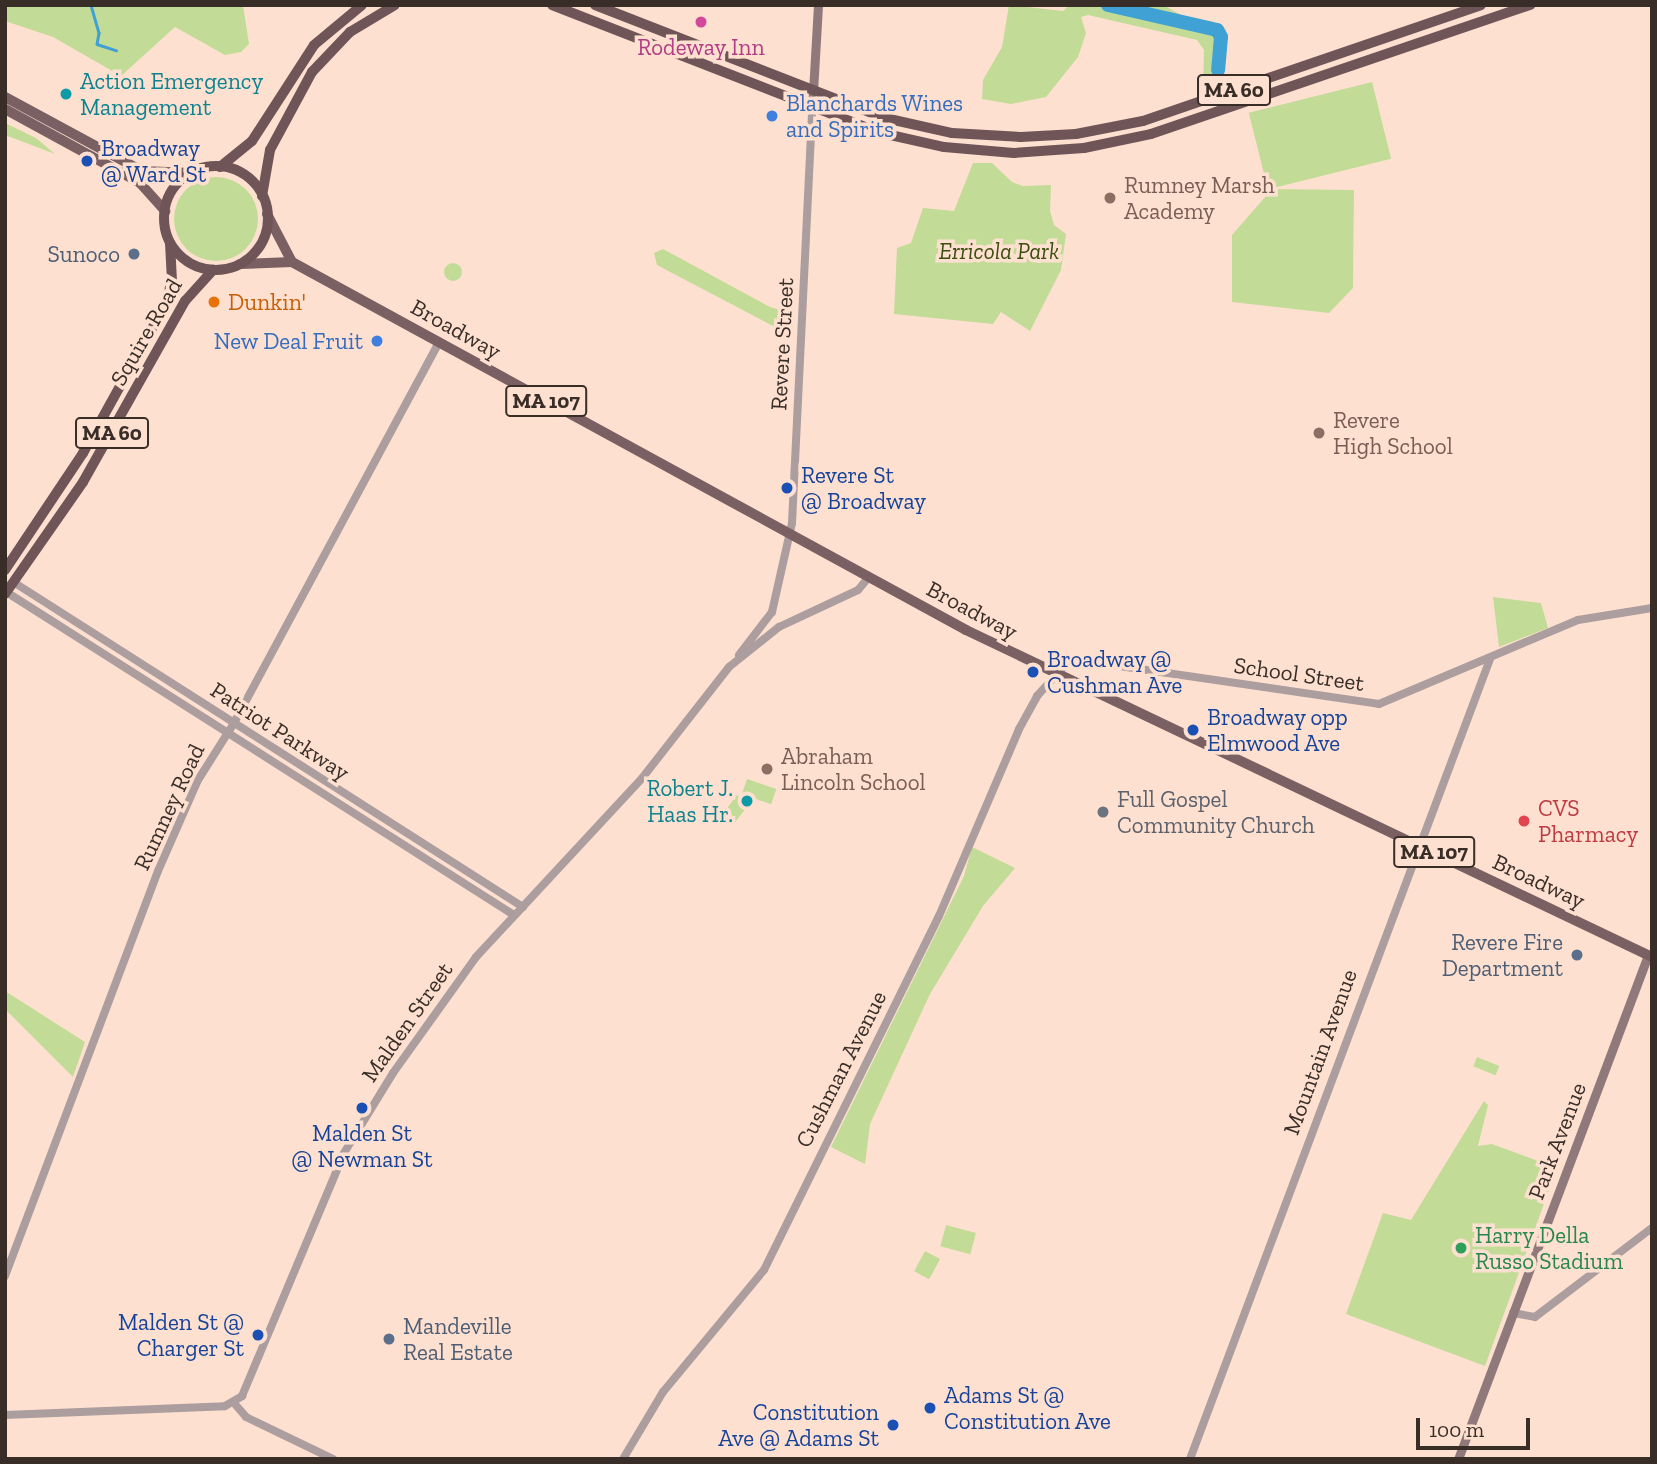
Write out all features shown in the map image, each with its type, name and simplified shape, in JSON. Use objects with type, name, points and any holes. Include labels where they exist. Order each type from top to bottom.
[{"type":"highway","points":[[165,211],[175,187],[192,173],[220,167],[252,141],[314,45],[362,5]]},
{"type":"highway","points":[[262,196],[270,150],[312,72],[345,37],[395,5]]},
{"type":"highway","name":"MA 60","points":[[552,5],[812,109],[877,132],[944,147],[1014,153],[1084,148],[1178,126],[1531,5]]},
{"type":"highway","name":"MA 60","points":[[595,5],[885,118],[938,131],[1007,137],[1076,134],[1169,113],[1481,5]]},
{"type":"highway","points":[[170,243],[188,262],[213,270],[240,264],[263,240],[267,214],[262,196],[245,176],[220,167]]},
{"type":"highway","name":"MA 60","points":[[165,211],[170,243]]},
{"type":"highway","name":"Squire Road","points":[[5,570],[77,463],[161,312],[172,281],[170,243]]},
{"type":"highway","name":"Squire Road","points":[[8,594],[93,466],[185,301],[213,270]]},
{"type":"main road","name":"Revere Street","points":[[812,109],[818,5]]},
{"type":"main road","points":[[5,97],[142,171],[192,173]]},
{"type":"main road","points":[[5,109],[140,183],[165,211]]},
{"type":"main road","points":[[240,264],[292,262],[267,214]]},
{"type":"main road","name":"Broadway","points":[[292,262],[869,577],[1055,673],[1650,956]]},
{"type":"main road","name":"Park Avenue","points":[[1458,1459],[1650,956]]},
{"type":"street","name":"Revere Street","points":[[729,667],[772,612],[790,534],[812,109]]},
{"type":"street","name":"Rumney Road","points":[[5,1276],[158,871],[198,780],[234,723],[439,342]]},
{"type":"street","name":"Malden Street","points":[[234,1403],[249,1383],[360,1125],[471,964],[643,777],[729,667],[779,627],[858,590],[869,577]]},
{"type":"street","name":"Patriot Parkway","points":[[18,585],[523,907]]},
{"type":"street","name":"Patriot Parkway","points":[[8,594],[228,730],[514,915]]},
{"type":"street","name":"School Street","points":[[1055,673],[1072,659],[1379,704],[1587,617],[1652,608]]},
{"type":"street","name":"Mountain Avenue","points":[[1189,1459],[1417,844],[1490,659]]},
{"type":"street","name":"Cushman Avenue","points":[[623,1459],[668,1386],[764,1270],[939,916],[1019,729],[1055,673]]},
{"type":"street","points":[[1513,1313],[1535,1317],[1652,1228]]},
{"type":"street","points":[[5,1415],[234,1403],[246,1418],[334,1459]]},
{"type":"green space","points":[[5,5],[243,5],[249,44],[241,52],[225,55],[175,27],[121,76],[53,37],[5,21]]},
{"type":"green space","points":[[1009,5],[1063,11],[1069,5],[1163,5],[1181,15],[1213,22],[1226,29],[1223,81],[1203,89],[1204,50],[1197,40],[1088,15],[1081,17],[1086,33],[1078,57],[1046,97],[1011,104],[982,99],[983,80],[1002,47]]},
{"type":"green space","points":[[1372,82],[1391,159],[1268,189],[1249,113]]},
{"type":"green space","points":[[5,123],[36,138],[55,154],[5,135]]},
{"type":"green space","name":"Erricola Park","points":[[973,163],[992,163],[1012,182],[1023,186],[1051,185],[1050,211],[1054,225],[1066,234],[1061,270],[1030,331],[1001,312],[993,324],[894,314],[897,248],[911,243],[923,208],[954,211]]},
{"type":"green space","points":[[216,177],[232,180],[246,189],[255,203],[258,219],[255,235],[246,249],[232,258],[216,261],[200,258],[186,249],[177,235],[174,219],[177,203],[186,189],[200,180]]},
{"type":"green space","points":[[1272,189],[1354,190],[1353,288],[1329,313],[1232,302],[1232,235]]},
{"type":"green space","points":[[663,249],[770,307],[793,314],[792,336],[657,265],[654,253]]},
{"type":"green space","points":[[453,263],[459,266],[462,272],[459,278],[453,281],[447,278],[444,272],[447,266]]},
{"type":"green space","points":[[1493,597],[1541,603],[1548,628],[1499,647]]},
{"type":"green space","points":[[747,779],[776,789],[771,804],[742,794]]},
{"type":"green space","points":[[737,795],[749,804],[733,826],[721,817]]},
{"type":"green space","points":[[972,847],[1015,868],[983,906],[930,994],[870,1124],[865,1164],[831,1147],[964,876]]},
{"type":"green space","points":[[5,991],[85,1042],[73,1077],[5,1009]]},
{"type":"green space","points":[[1477,1057],[1499,1066],[1496,1075],[1473,1066]]},
{"type":"green space","points":[[1484,1101],[1488,1105],[1478,1146],[1492,1144],[1557,1168],[1485,1366],[1346,1314],[1383,1213],[1411,1220]]},
{"type":"green space","points":[[946,1225],[976,1233],[970,1254],[940,1246]]},
{"type":"green space","points":[[925,1251],[940,1259],[929,1279],[914,1271]]},
{"type":"waterway","points":[[91,5],[99,33],[97,44],[116,50]]},
{"type":"waterway","points":[[1108,5],[1217,30],[1221,37],[1218,70]]},
{"type":"place","name":"Rodeway Inn","points":[[701,22]]},
{"type":"place","name":"Action Emergency Management","points":[[66,94]]},
{"type":"place","name":"Blanchards Wines and Spirits","points":[[772,116]]},
{"type":"place","name":"Broadway @ Ward St","points":[[87,161]]},
{"type":"place","name":"Rumney Marsh Academy","points":[[1110,198]]},
{"type":"place","name":"Sunoco","points":[[134,254]]},
{"type":"place","name":"Dunkin'","points":[[214,302]]},
{"type":"place","name":"New Deal Fruit","points":[[377,341]]},
{"type":"place","name":"Revere High School","points":[[1319,433]]},
{"type":"place","name":"Revere St @ Broadway","points":[[787,488]]},
{"type":"place","name":"Broadway @ Cushman Ave","points":[[1033,672]]},
{"type":"place","name":"Broadway opp Elmwood Ave","points":[[1193,730]]},
{"type":"place","name":"Abraham Lincoln School","points":[[767,769]]},
{"type":"place","name":"Robert J. Haas Hr.","points":[[747,801]]},
{"type":"place","name":"Full Gospel Community Church","points":[[1103,812]]},
{"type":"place","name":"CVS Pharmacy","points":[[1524,821]]},
{"type":"place","name":"Revere Fire Department","points":[[1577,955]]},
{"type":"place","name":"Malden St @ Newman St","points":[[362,1108]]},
{"type":"place","name":"Harry Della Russo Stadium","points":[[1461,1248]]},
{"type":"place","name":"Malden St @ Charger St","points":[[258,1335]]},
{"type":"place","name":"Mandeville Real Estate","points":[[389,1339]]},
{"type":"place","name":"Adams St @ Constitution Ave","points":[[930,1408]]},
{"type":"place","name":"Constitution Ave @ Adams St","points":[[893,1425]]}]
